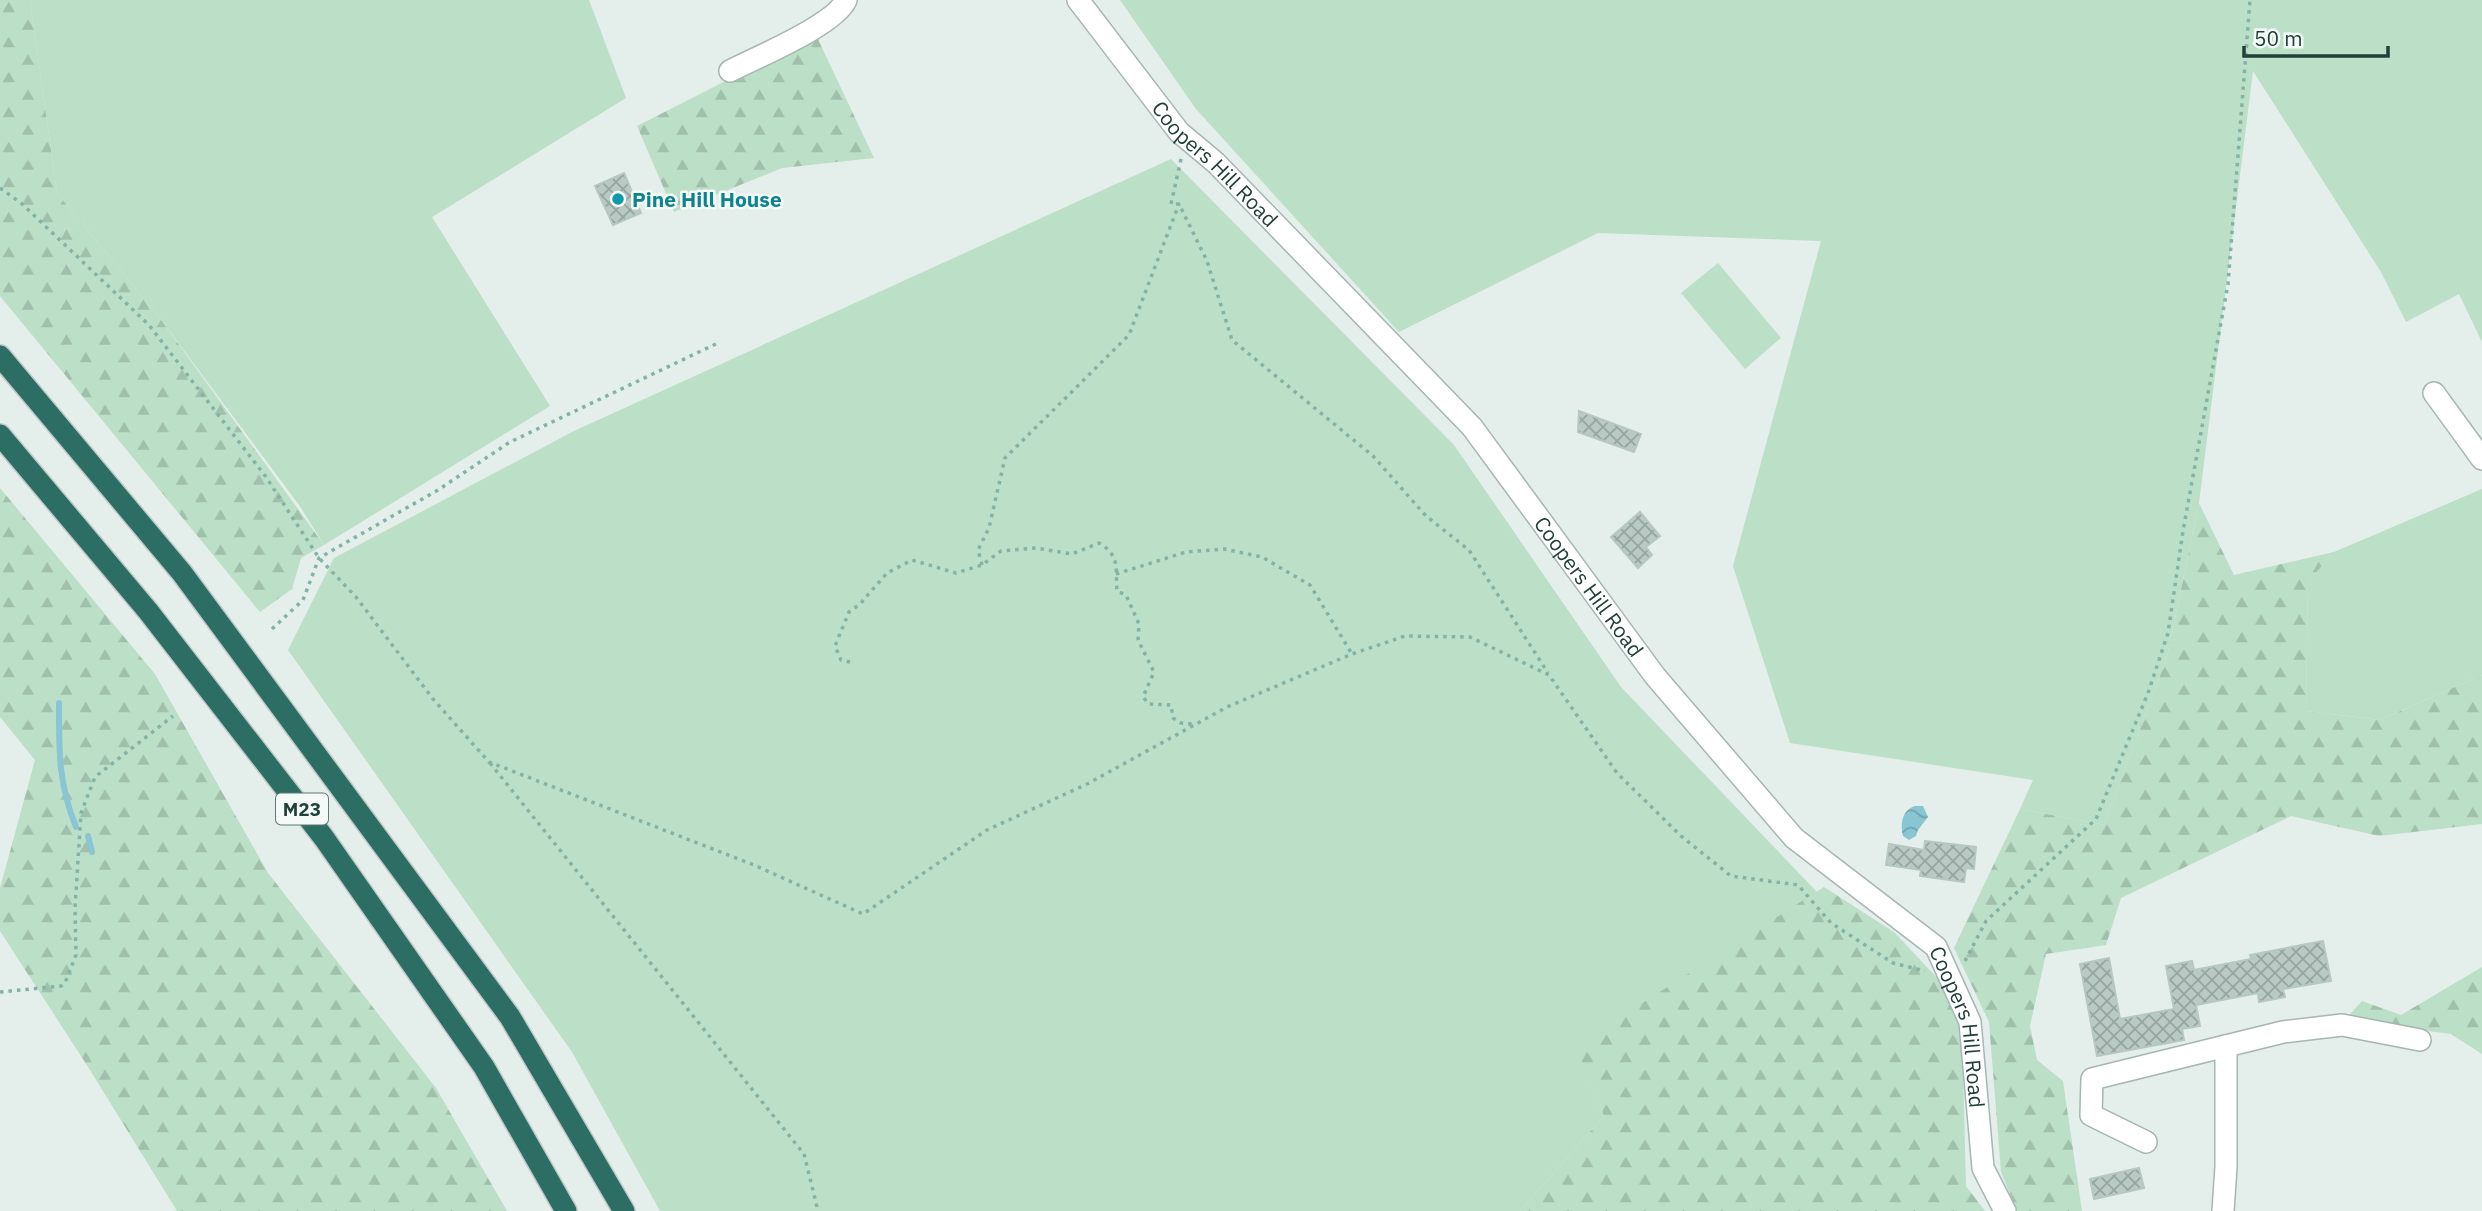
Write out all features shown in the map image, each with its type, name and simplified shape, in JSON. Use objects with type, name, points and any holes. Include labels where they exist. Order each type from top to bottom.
[{"type":"highway","name":"M23","points":[[0,356],[182,573],[510,1017],[624,1211]]},
{"type":"highway","name":"M23","points":[[0,435],[148,611],[324,838],[484,1067],[566,1211]]},
{"type":"street","points":[[730,71],[827,21],[842,8],[846,0]]},
{"type":"street","name":"Coopers Hill Road","points":[[1078,0],[1179,132],[1216,163],[1472,427],[1655,676],[1794,838],[1936,947],[1970,1022],[1983,1168],[2005,1211]]},
{"type":"street","points":[[2434,393],[2482,459]]},
{"type":"street","points":[[2146,1142],[2091,1115],[2092,1079],[2283,1032],[2342,1025],[2420,1040]]},
{"type":"street","points":[[2223,1211],[2226,1167],[2226,1046]]},
{"type":"path","points":[[1179,204],[1207,261],[1232,340],[1373,456],[1426,516],[1469,550],[1549,675],[1617,773],[1681,836],[1731,876],[1798,885],[1831,923],[1893,963],[1951,981],[1986,921],[2096,819],[2148,693],[2168,634],[2183,531],[2228,284],[2250,0]]},
{"type":"path","points":[[1179,165],[1171,204],[1179,204]]},
{"type":"path","points":[[0,188],[22,203],[149,325],[266,477],[319,558],[356,597],[433,699],[489,762],[804,1154],[818,1211]]},
{"type":"path","points":[[982,565],[978,551],[989,528],[1005,458],[1129,335],[1179,204]]},
{"type":"path","points":[[272,629],[303,600],[319,558],[438,490],[510,442],[720,342]]},
{"type":"path","points":[[850,662],[841,660],[835,646],[849,612],[860,604],[887,573],[912,560],[956,573],[982,565],[1001,551],[1037,548],[1072,554],[1099,543],[1111,550],[1116,563],[1116,591],[1126,595],[1139,624],[1138,640],[1154,672],[1143,697],[1149,704],[1171,705],[1174,718],[1181,723],[1194,724]]},
{"type":"path","points":[[1116,574],[1186,552],[1224,549],[1262,557],[1310,585],[1352,654]]},
{"type":"path","points":[[489,762],[754,865],[863,914],[987,830],[1087,784],[1227,707],[1352,654],[1405,636],[1470,637],[1549,675]]},
{"type":"path","points":[[0,992],[61,986],[65,983],[76,955],[75,908],[81,813],[96,776],[173,716]]},
{"type":"green space","points":[[0,0],[30,0],[57,193],[159,317],[324,545],[301,558],[292,589],[260,612],[0,296]]},
{"type":"green space","points":[[30,0],[589,0],[626,98],[432,217],[550,406],[324,545],[299,505],[159,317],[57,193]]},
{"type":"green space","points":[[1120,0],[2482,0],[2482,342],[2459,294],[2406,322],[2381,272],[2253,71],[2199,503],[2167,657],[2104,825],[2020,809],[2033,780],[1790,743],[1733,566],[1821,241],[1598,233],[1399,332],[1196,109]]},
{"type":"green space","points":[[816,35],[874,158],[782,168],[674,212],[637,126]]},
{"type":"green space","points":[[1171,159],[1454,445],[1621,687],[1817,892],[1577,1049],[1604,1116],[1520,1211],[660,1211],[572,1052],[288,650],[334,558],[574,431]]},
{"type":"green space","points":[[1718,263],[1781,338],[1745,369],[1681,293]]},
{"type":"green space","points":[[0,488],[155,674],[268,873],[436,1088],[507,1211],[177,1211],[0,931],[0,888],[35,760],[0,717]]},
{"type":"green space","points":[[2482,489],[2482,675],[2380,720],[2306,711],[2308,582],[2334,552]]},
{"type":"green space","points":[[2199,503],[2234,575],[2334,552],[2308,582],[2306,711],[2380,720],[2482,675],[2482,824],[2379,836],[2291,816],[2121,898],[2106,945],[2046,954],[2030,1026],[2037,1060],[2063,1081],[2082,1211],[2017,1211],[2001,1172],[1989,1022],[1954,948],[2020,809],[2104,825],[2167,657]]},
{"type":"green space","points":[[1824,887],[1894,932],[1941,982],[1962,1035],[1966,1186],[1985,1211],[1520,1211],[1604,1116],[1575,1046]]},
{"type":"green space","points":[[2482,967],[2482,1054],[2451,1034],[2345,1020],[2362,1001],[2401,1015]]},
{"type":"water","points":[[1915,806],[1923,806],[1928,817],[1916,836],[1909,840],[1903,836],[1902,822],[1907,811]]},
{"type":"building","name":"Pine Hill House","points":[[624,173],[641,213],[613,225],[595,186]]},
{"type":"building","points":[[1579,411],[1641,434],[1634,452],[1578,432]]},
{"type":"building","points":[[1640,512],[1660,536],[1646,547],[1652,555],[1638,568],[1611,537]]},
{"type":"building","points":[[1925,841],[1976,847],[1974,869],[1966,868],[1964,882],[1920,876],[1921,870],[1886,865],[1889,844],[1924,850]]},
{"type":"building","points":[[2323,941],[2331,981],[2283,989],[2285,997],[2259,1002],[2258,993],[2196,1005],[2200,1026],[2182,1029],[2184,1040],[2097,1056],[2080,964],[2109,958],[2120,1019],[2174,1009],[2166,966],[2192,961],[2194,970],[2251,959],[2250,955]]},
{"type":"building","points":[[2139,1168],[2144,1188],[2094,1199],[2090,1179]]},
{"type":"waterway","points":[[59,703],[63,781],[76,827]]},
{"type":"waterway","points":[[88,836],[92,852]]},
{"type":"place","name":"Pine Hill House","points":[[618,199]]}]
